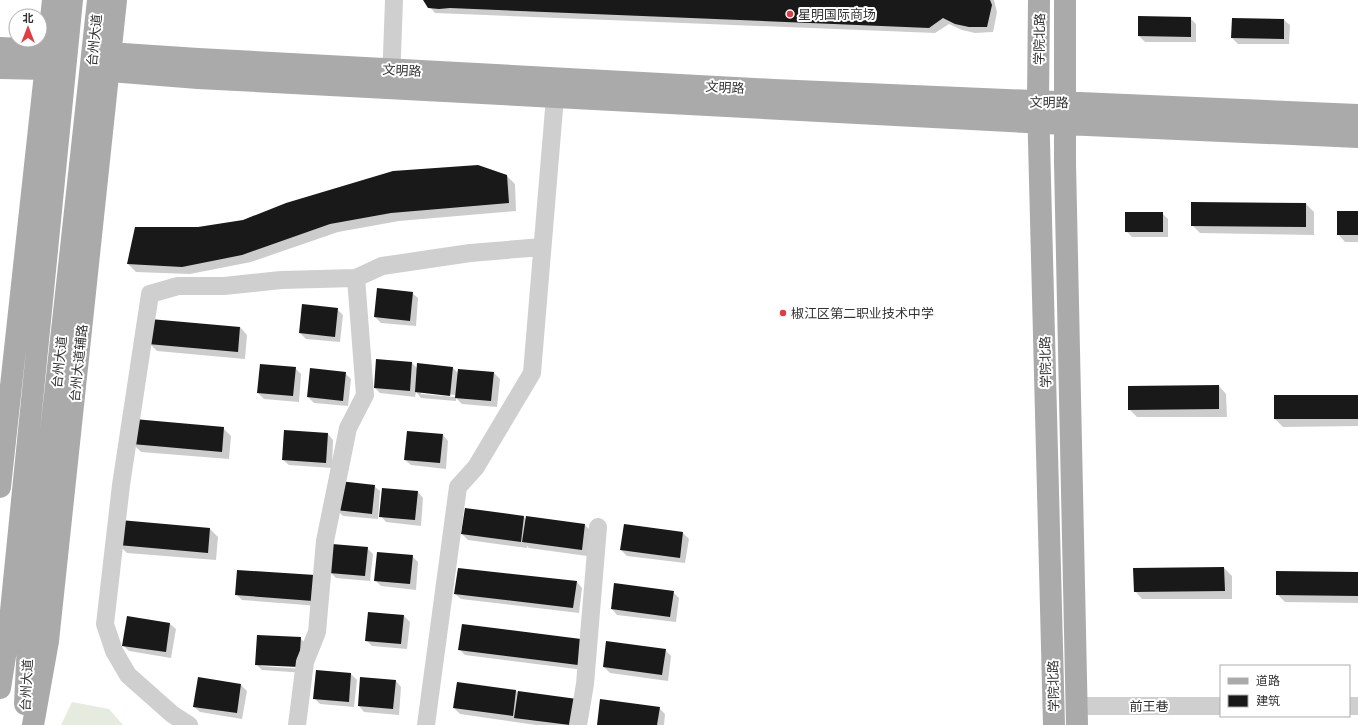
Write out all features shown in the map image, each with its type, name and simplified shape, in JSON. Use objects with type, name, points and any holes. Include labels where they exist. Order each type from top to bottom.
[{"type":"main road","points":[[0,487],[2,448],[53,0]]},
{"type":"main road","name":"台州大道","points":[[0,688],[9,631],[72,0]]},
{"type":"main road","name":"台州大道","points":[[24,725],[28,643],[104,58],[98,0]]},
{"type":"main road","name":"台州大道辅路","points":[[33,725],[48,641],[104,58],[116,0]]},
{"type":"main road","name":"学院北路","points":[[1039,0],[1038,112],[1054,725]]},
{"type":"main road","name":"学院北路","points":[[1065,0],[1064,102],[1077,716]]},
{"type":"main road","points":[[0,48],[46,60]]},
{"type":"main road","points":[[0,52],[4,60],[0,66]]},
{"type":"main road","name":"文明路","points":[[104,58],[198,68],[1038,112],[1065,124],[1358,137]]},
{"type":"main road","points":[[0,66],[46,60]]},
{"type":"main road","name":"文明路","points":[[391,78],[555,96],[1038,112],[1064,102],[1358,115]]},
{"type":"street","points":[[391,78],[394,0]]},
{"type":"street","points":[[426,725],[458,486],[476,467],[532,373],[555,96]]},
{"type":"street","points":[[189,725],[172,714],[128,675],[114,651],[105,624],[120,492],[150,294],[178,286],[224,286],[281,280],[356,278],[382,266],[470,253],[542,247]]},
{"type":"street","points":[[297,725],[305,662],[317,632],[325,541],[348,428],[365,395],[356,278]]},
{"type":"street","points":[[578,725],[585,684],[598,527]]},
{"type":"street","name":"前王巷","points":[[1077,716],[1220,706]]},
{"type":"shaded area","points":[[72,702],[109,709],[123,725],[61,725]]},
{"type":"building","name":"星明国际商场","points":[[423,0],[990,0],[992,5],[987,27],[969,27],[955,24],[943,18],[929,28],[450,8],[439,9],[428,8]]},
{"type":"building","points":[[1138,16],[1191,17],[1191,37],[1138,36]]},
{"type":"building","points":[[1232,18],[1284,19],[1284,39],[1231,38]]},
{"type":"building","points":[[478,165],[507,175],[509,203],[391,213],[330,224],[242,255],[182,267],[127,264],[135,227],[198,227],[243,220],[286,203],[393,171]]},
{"type":"building","points":[[1191,202],[1306,203],[1306,227],[1191,226]]},
{"type":"building","points":[[1337,211],[1358,211],[1358,235],[1337,235]]},
{"type":"building","points":[[1125,212],[1163,212],[1163,232],[1125,232]]},
{"type":"building","points":[[377,288],[413,292],[410,321],[374,317]]},
{"type":"building","points":[[302,304],[338,308],[335,337],[299,333]]},
{"type":"building","points":[[150,319],[240,327],[238,352],[148,344]]},
{"type":"building","points":[[376,359],[412,362],[410,391],[374,388]]},
{"type":"building","points":[[417,363],[453,367],[450,396],[415,392]]},
{"type":"building","points":[[260,364],[296,367],[293,396],[257,393]]},
{"type":"building","points":[[310,368],[346,372],[343,401],[307,397]]},
{"type":"building","points":[[458,369],[494,372],[491,401],[455,398]]},
{"type":"building","points":[[1219,385],[1219,409],[1128,410],[1128,386]]},
{"type":"building","points":[[1274,395],[1358,395],[1358,419],[1274,419]]},
{"type":"building","points":[[134,419],[224,427],[222,452],[132,444]]},
{"type":"building","points":[[284,430],[328,433],[326,463],[282,460]]},
{"type":"building","points":[[407,431],[443,434],[440,463],[404,460]]},
{"type":"building","points":[[339,481],[375,485],[372,514],[336,510]]},
{"type":"building","points":[[382,488],[418,491],[415,520],[379,517]]},
{"type":"building","points":[[465,508],[524,516],[521,542],[461,534]]},
{"type":"building","points":[[526,516],[585,524],[582,550],[522,542]]},
{"type":"building","points":[[120,520],[210,528],[208,553],[118,545]]},
{"type":"building","points":[[624,524],[683,532],[680,558],[620,550]]},
{"type":"building","points":[[332,544],[368,547],[365,576],[329,573]]},
{"type":"building","points":[[377,552],[413,555],[410,584],[374,581]]},
{"type":"building","points":[[1224,567],[1225,591],[1134,592],[1133,568]]},
{"type":"building","points":[[458,568],[577,581],[573,608],[454,594]]},
{"type":"building","points":[[237,570],[315,575],[313,601],[235,595]]},
{"type":"building","points":[[1276,571],[1358,572],[1358,596],[1276,595]]},
{"type":"building","points":[[614,583],[674,591],[670,617],[611,609]]},
{"type":"building","points":[[368,612],[404,615],[401,644],[365,641]]},
{"type":"building","points":[[127,616],[170,623],[166,652],[122,646]]},
{"type":"building","points":[[462,624],[581,639],[578,665],[458,650]]},
{"type":"building","points":[[257,635],[301,637],[299,667],[255,665]]},
{"type":"building","points":[[606,641],[666,649],[662,675],[603,667]]},
{"type":"building","points":[[316,670],[351,673],[349,702],[313,699]]},
{"type":"building","points":[[198,677],[241,684],[237,713],[193,707]]},
{"type":"building","points":[[360,677],[396,680],[393,709],[358,706]]},
{"type":"building","points":[[457,682],[516,690],[513,716],[453,708]]},
{"type":"building","points":[[518,691],[577,699],[570,725],[514,718]]},
{"type":"building","points":[[600,699],[660,707],[657,725],[597,725]]},
{"type":"place","name":"星明国际商场","points":[[790,14]]},
{"type":"place","name":"椒江区第二职业技术中学","points":[[783,313]]}]
